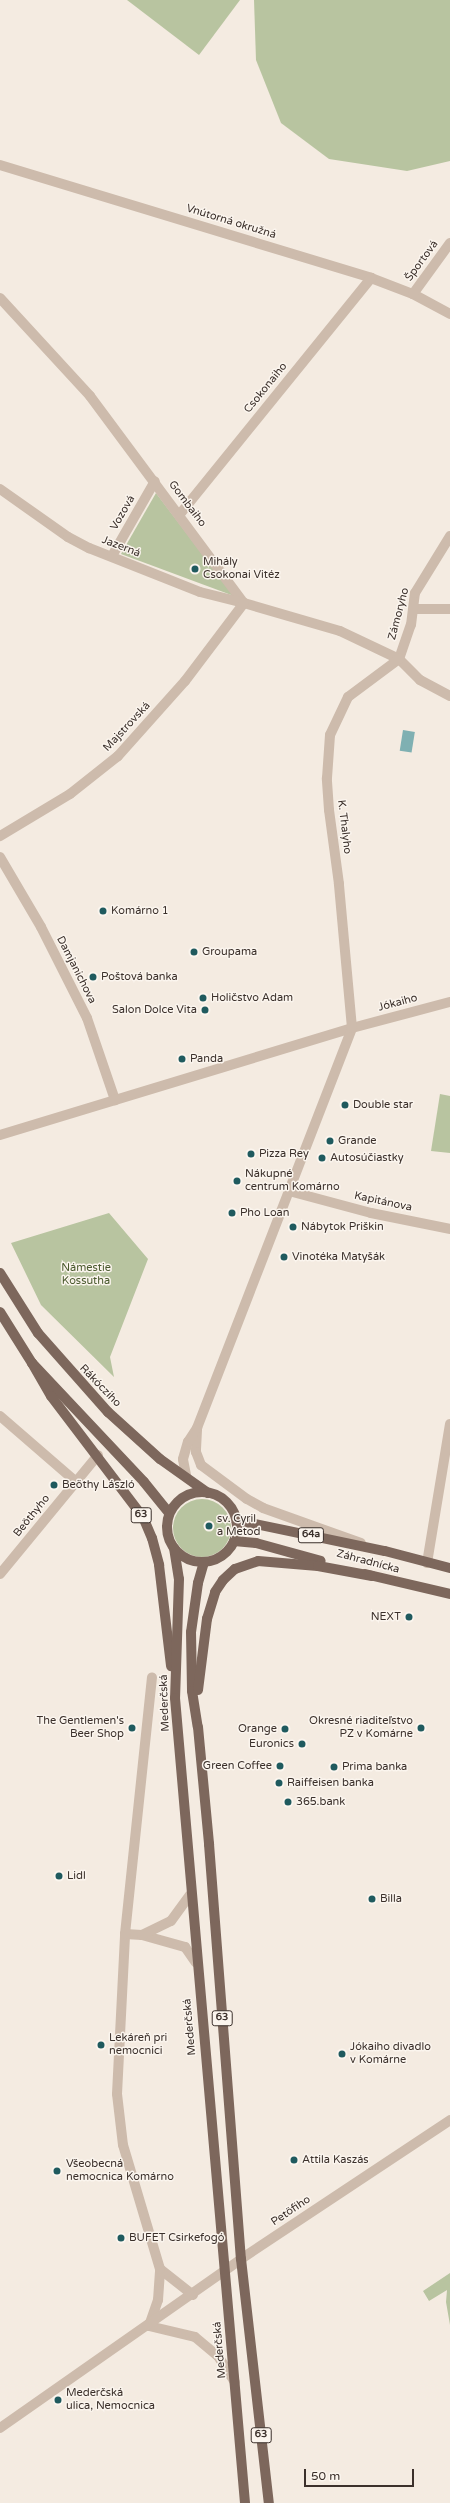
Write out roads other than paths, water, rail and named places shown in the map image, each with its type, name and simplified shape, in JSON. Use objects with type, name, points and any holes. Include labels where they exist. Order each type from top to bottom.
[{"type":"main road","name":"Rákócziho","points":[[0,1273],[38,1333],[69,1371],[108,1412],[154,1454],[186,1475],[208,1493]]},
{"type":"main road","name":"63","points":[[0,1312],[51,1396],[98,1455],[143,1517],[152,1538],[158,1565],[175,1698]]},
{"type":"main road","name":"63","points":[[32,1363],[144,1482],[170,1513],[168,1534],[174,1548]]},
{"type":"main road","points":[[170,1513],[185,1496],[208,1493],[228,1504],[236,1520],[234,1541],[222,1555],[204,1562],[188,1559],[174,1548]]},
{"type":"main road","name":"Záhradnícka","points":[[236,1520],[385,1551],[450,1568]]},
{"type":"main road","name":"Záhradnícka","points":[[234,1541],[256,1543],[372,1576],[450,1594]]},
{"type":"main road","name":"Mederčská","points":[[174,1548],[179,1579],[175,1698],[190,1895],[245,2503]]},
{"type":"main road","points":[[198,1727],[198,1675],[208,1619],[215,1592],[223,1580],[234,1570],[258,1561],[318,1566],[372,1576]]},
{"type":"main road","name":"63","points":[[204,1562],[198,1583],[191,1632],[192,1691],[198,1727],[209,1844],[241,2259],[269,2503]]},
{"type":"street","name":"Vnútorná okružná","points":[[0,165],[371,278],[413,294],[450,314]]},
{"type":"street","name":"Športová","points":[[413,294],[450,243]]},
{"type":"street","name":"Csokonaiho","points":[[180,514],[371,278]]},
{"type":"street","name":"Gombaiho","points":[[0,298],[90,396],[180,514],[244,603]]},
{"type":"street","name":"Vozová","points":[[112,556],[155,481]]},
{"type":"street","name":"Jazerná","points":[[0,489],[68,537],[200,592],[244,603]]},
{"type":"street","name":"Zámoryho","points":[[399,659],[414,609],[415,594],[450,536]]},
{"type":"street","points":[[244,603],[340,631],[399,659],[420,680],[450,696]]},
{"type":"street","name":"Majstrovská","points":[[0,836],[70,794],[118,756],[186,681],[244,603]]},
{"type":"street","points":[[414,609],[450,609]]},
{"type":"street","name":"K. Thalyho","points":[[352,1028],[339,884],[329,810],[327,778],[330,734],[348,697],[399,659]]},
{"type":"street","name":"Damjanichova","points":[[0,857],[40,927],[87,1018],[115,1100]]},
{"type":"street","name":"Jókaiho","points":[[352,1028],[450,1002]]},
{"type":"street","points":[[0,1135],[352,1028]]},
{"type":"street","points":[[186,1475],[184,1451],[197,1428],[352,1028]]},
{"type":"street","name":"Kapitánova","points":[[289,1191],[371,1213],[450,1228]]},
{"type":"street","points":[[0,1416],[75,1481]]},
{"type":"street","points":[[427,1563],[450,1424]]},
{"type":"street","points":[[197,1428],[196,1452],[201,1465],[254,1504],[385,1551]]},
{"type":"street","name":"Beöthyho","points":[[0,1574],[75,1481],[98,1455]]},
{"type":"street","name":"Mederčská","points":[[149,2326],[158,2300],[160,2269],[123,2145],[117,2094],[125,1934],[152,1677]]},
{"type":"street","points":[[142,1935],[171,1921],[190,1895]]},
{"type":"street","points":[[125,1934],[142,1935],[185,1947],[196,1963]]},
{"type":"street","name":"Petöfiho","points":[[0,2428],[149,2326],[241,2259],[450,2120]]},
{"type":"street","points":[[160,2269],[193,2294]]},
{"type":"street","points":[[149,2326],[195,2337],[218,2356],[234,2382]]},
{"type":"water","points":[[403,730],[415,732],[412,753],[400,751]]},
{"type":"place","name":"Mihály Csokonai Vitéz","points":[[195,569]]},
{"type":"place","name":"Komárno 1","points":[[103,911]]},
{"type":"place","name":"Groupama","points":[[194,952]]},
{"type":"place","name":"Poštová banka","points":[[93,977]]},
{"type":"place","name":"Holičstvo Adam","points":[[203,998]]},
{"type":"place","name":"Salon Dolce Vita","points":[[205,1010]]},
{"type":"place","name":"Panda","points":[[182,1059]]},
{"type":"place","name":"Double star","points":[[345,1105]]},
{"type":"place","name":"Grande","points":[[330,1141]]},
{"type":"place","name":"Pizza Rey","points":[[251,1154]]},
{"type":"place","name":"Autosúčiastky","points":[[322,1158]]},
{"type":"place","name":"Nákupné centrum Komárno","points":[[237,1181]]},
{"type":"place","name":"Pho Loan","points":[[232,1213]]},
{"type":"place","name":"Nábytok Priškin","points":[[293,1227]]},
{"type":"place","name":"Vinotéka Matyšák","points":[[284,1257]]},
{"type":"place","name":"Beöthy László","points":[[54,1485]]},
{"type":"place","name":"sv. Cyril a Metod","points":[[209,1526]]},
{"type":"place","name":"NEXT","points":[[409,1617]]},
{"type":"place","name":"The Gentlemen's Beer Shop","points":[[132,1728]]},
{"type":"place","name":"Okresné riaditeľstvo PZ v Komárne","points":[[421,1728]]},
{"type":"place","name":"Orange","points":[[285,1729]]},
{"type":"place","name":"Euronics","points":[[302,1744]]},
{"type":"place","name":"Green Coffee","points":[[280,1766]]},
{"type":"place","name":"Prima banka","points":[[334,1767]]},
{"type":"place","name":"Raiffeisen banka","points":[[279,1783]]},
{"type":"place","name":"365.bank","points":[[288,1802]]},
{"type":"place","name":"Lidl","points":[[59,1876]]},
{"type":"place","name":"Billa","points":[[372,1899]]},
{"type":"place","name":"Lekáreň pri nemocnici","points":[[101,2045]]},
{"type":"place","name":"Jókaiho divadlo v Komárne","points":[[342,2054]]},
{"type":"place","name":"Attila Kaszás","points":[[294,2160]]},
{"type":"place","name":"Všeobecná nemocnica Komárno","points":[[57,2171]]},
{"type":"place","name":"BUFET Csirkefogó","points":[[121,2238]]},
{"type":"place","name":"Mederčská ulica, Nemocnica","points":[[58,2400]]},
{"type":"park label","name":"Námestie Kossutha","points":[[86,1275]]}]
